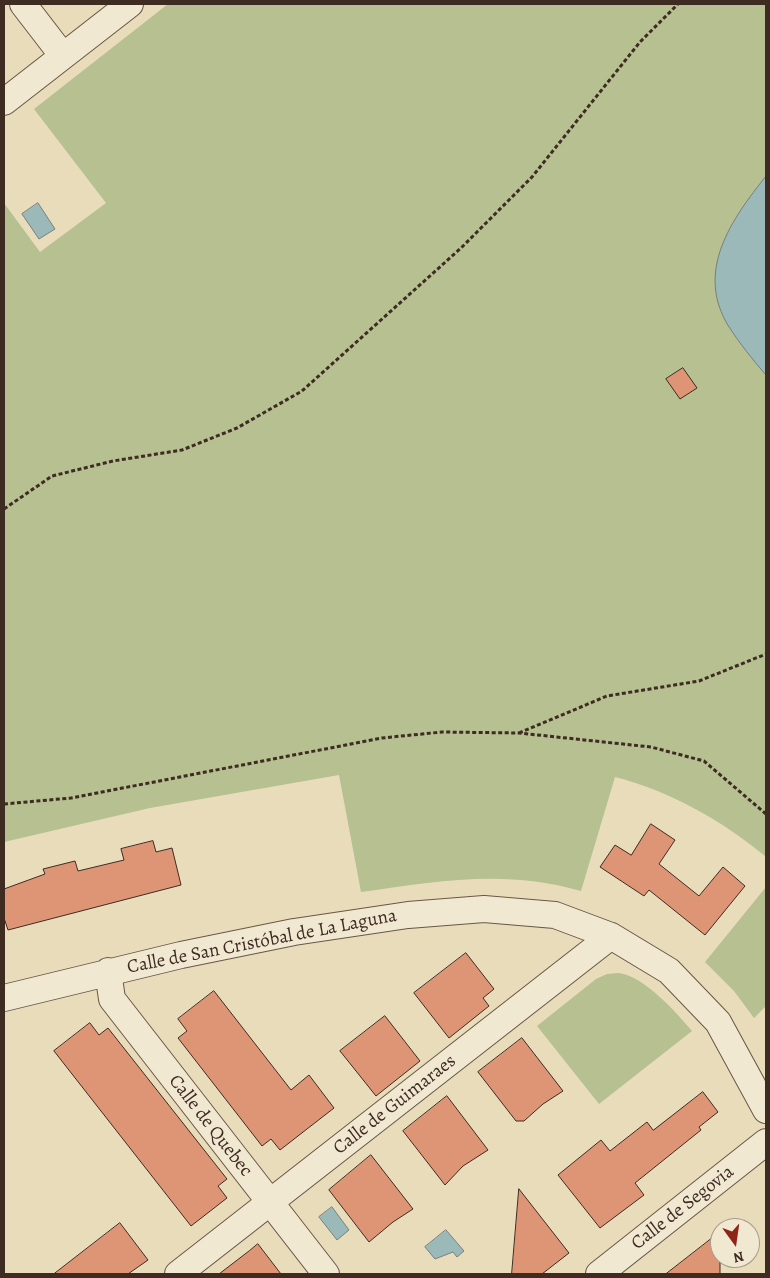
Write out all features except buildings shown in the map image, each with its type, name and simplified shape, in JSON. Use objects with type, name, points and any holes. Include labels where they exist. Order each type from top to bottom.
[{"type":"street","points":[[23,4],[63,56]]},
{"type":"street","points":[[4,102],[130,4]]},
{"type":"street","name":"Calle de San Cristóbal de La Laguna","points":[[4,998],[108,972],[294,932],[408,915],[484,909],[555,915],[611,936],[669,971],[718,1022],[766,1110]]},
{"type":"street","name":"Calle de Guimaraes","points":[[178,1274],[611,936]]},
{"type":"street","name":"Calle de Quebec","points":[[108,972],[112,999],[326,1274]]},
{"type":"street","name":"Calle de Segovia","points":[[599,1274],[763,1153]]},
{"type":"path","points":[[4,509],[52,476],[113,461],[182,450],[237,428],[302,391],[461,248],[532,177],[640,42],[678,4]]},
{"type":"path","points":[[519,733],[608,696],[699,681],[766,654]]},
{"type":"path","points":[[4,804],[71,798],[382,738],[442,732],[519,733],[651,747],[704,761],[766,814]]},
{"type":"green space","points":[[168,4],[766,4],[766,857],[732,831],[695,809],[656,790],[615,777],[581,891],[525,880],[471,879],[361,892],[339,775],[150,808],[4,842],[4,203],[40,252],[106,203],[34,109]]},
{"type":"green space","points":[[766,887],[766,1006],[754,1018],[734,991],[705,962]]},
{"type":"green space","points":[[618,973],[628,975],[648,987],[692,1031],[599,1104],[537,1026],[596,979],[607,974]]},
{"type":"water","points":[[766,176],[766,375],[729,327],[719,306],[715,286],[716,266],[730,228]]},
{"type":"water","points":[[38,203],[55,229],[39,239],[22,214]]},
{"type":"water","points":[[332,1207],[349,1230],[337,1240],[319,1217]]},
{"type":"water","points":[[446,1230],[464,1251],[457,1257],[453,1252],[435,1259],[425,1247]]}]
